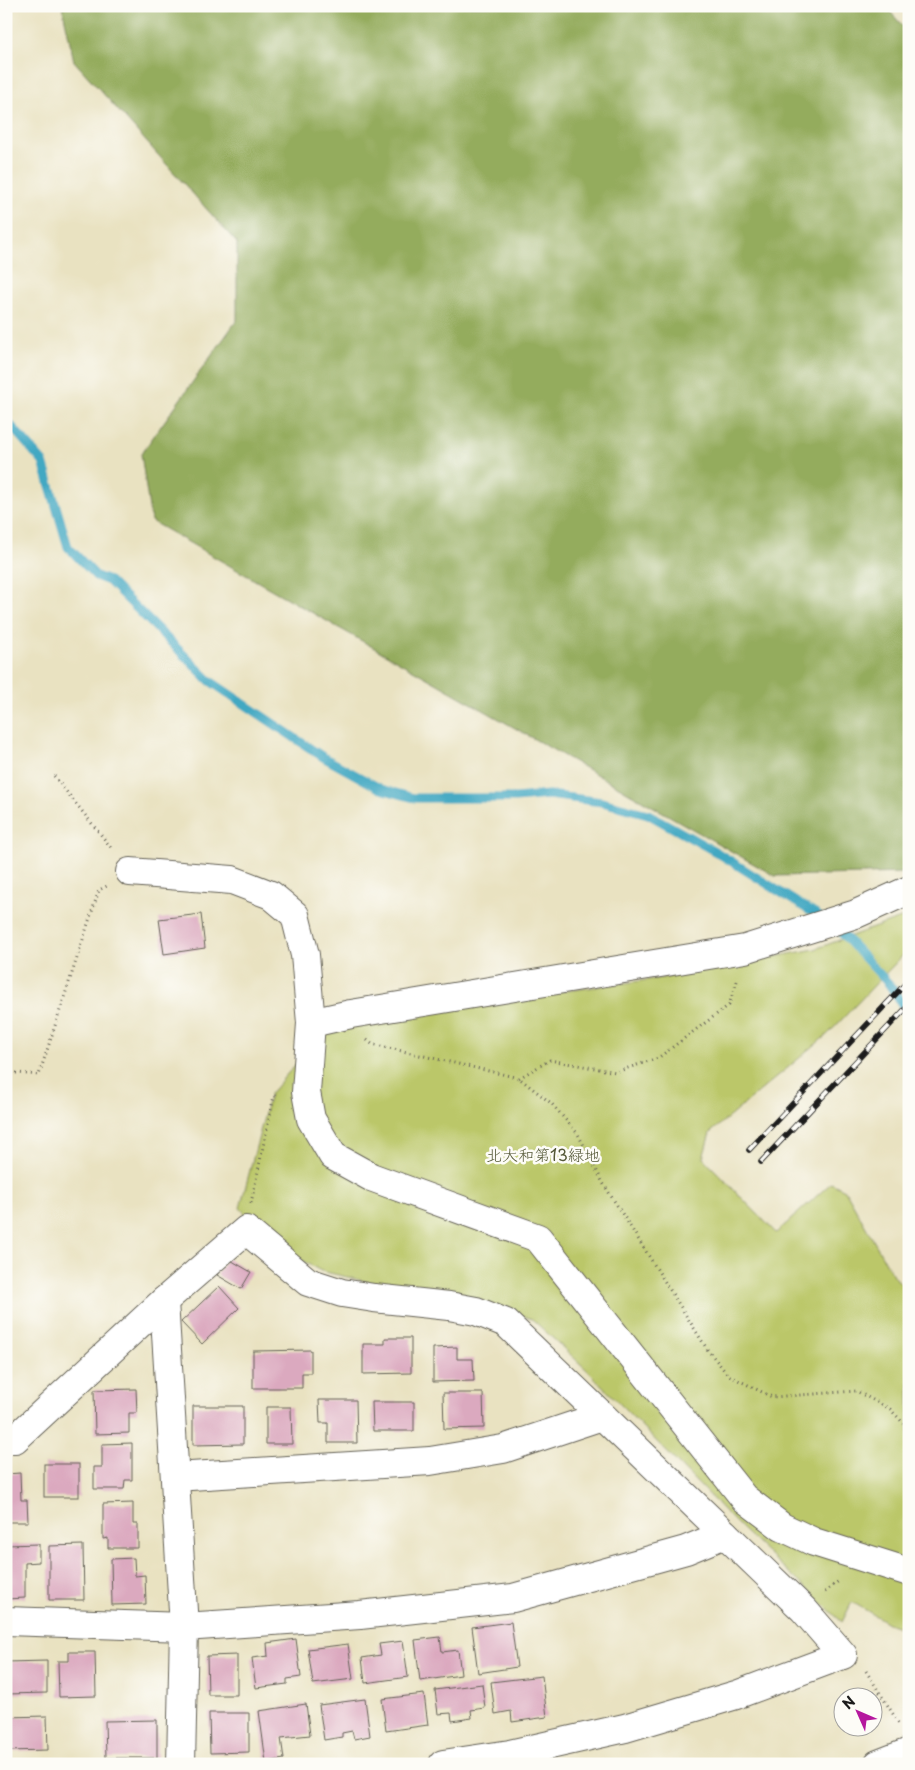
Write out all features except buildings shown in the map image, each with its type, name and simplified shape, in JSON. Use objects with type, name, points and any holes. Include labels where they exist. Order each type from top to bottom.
[{"type":"street","points":[[130,872],[232,880],[271,896],[295,915],[304,955],[311,1023],[306,1092],[311,1119],[333,1156],[371,1177],[538,1238],[744,1498],[782,1527],[814,1542],[909,1572]]},
{"type":"street","points":[[311,1023],[350,1014],[745,949],[856,914],[909,890]]},
{"type":"street","points":[[6,1439],[15,1439],[164,1301],[246,1230],[308,1282],[342,1293],[476,1311],[506,1323],[804,1610],[843,1655],[736,1695],[625,1728],[510,1754],[443,1764]]},
{"type":"street","points":[[164,1301],[184,1627],[181,1764]]},
{"type":"street","points":[[174,1477],[430,1461],[503,1448],[602,1416]]},
{"type":"street","points":[[6,1621],[184,1627],[360,1615],[513,1598],[686,1550],[725,1534]]},
{"type":"street","points":[[878,1764],[906,1741]]},
{"type":"path","points":[[6,1072],[39,1075],[99,890],[130,872],[54,776]]},
{"type":"path","points":[[519,1078],[550,1060],[616,1072],[658,1058],[729,1005],[739,976],[745,949]]},
{"type":"path","points":[[350,1014],[354,1030],[372,1044],[519,1078],[551,1103],[578,1134],[603,1183],[707,1350],[728,1375],[772,1397],[856,1391],[890,1409],[909,1429]]},
{"type":"path","points":[[246,1230],[274,1096],[306,1092]]},
{"type":"path","points":[[804,1610],[865,1559]]},
{"type":"path","points":[[843,1655],[867,1671],[906,1741]]},
{"type":"green space","points":[[62,6],[885,6],[909,33],[909,873],[775,876],[151,521],[141,454],[237,320],[237,243],[74,61]]},
{"type":"green space","name":"北大和第13緑地","points":[[909,915],[909,949],[828,1034],[710,1133],[703,1158],[776,1233],[831,1183],[845,1190],[894,1277],[909,1290],[909,1631],[888,1623],[852,1602],[842,1622],[740,1527],[586,1369],[532,1319],[470,1298],[390,1287],[321,1271],[277,1247],[240,1208],[270,1094],[325,1030],[395,1014],[669,977],[815,949]]},
{"type":"waterway","points":[[6,420],[43,462],[68,547],[96,576],[109,581],[210,681],[323,757],[381,789],[414,798],[515,798],[549,795],[602,802],[648,814],[718,853],[823,919]]},
{"type":"waterway","points":[[834,925],[889,984],[909,1015]]},
{"type":"railway","points":[[749,1150],[909,980]]},
{"type":"railway","points":[[761,1162],[909,1005]]}]
